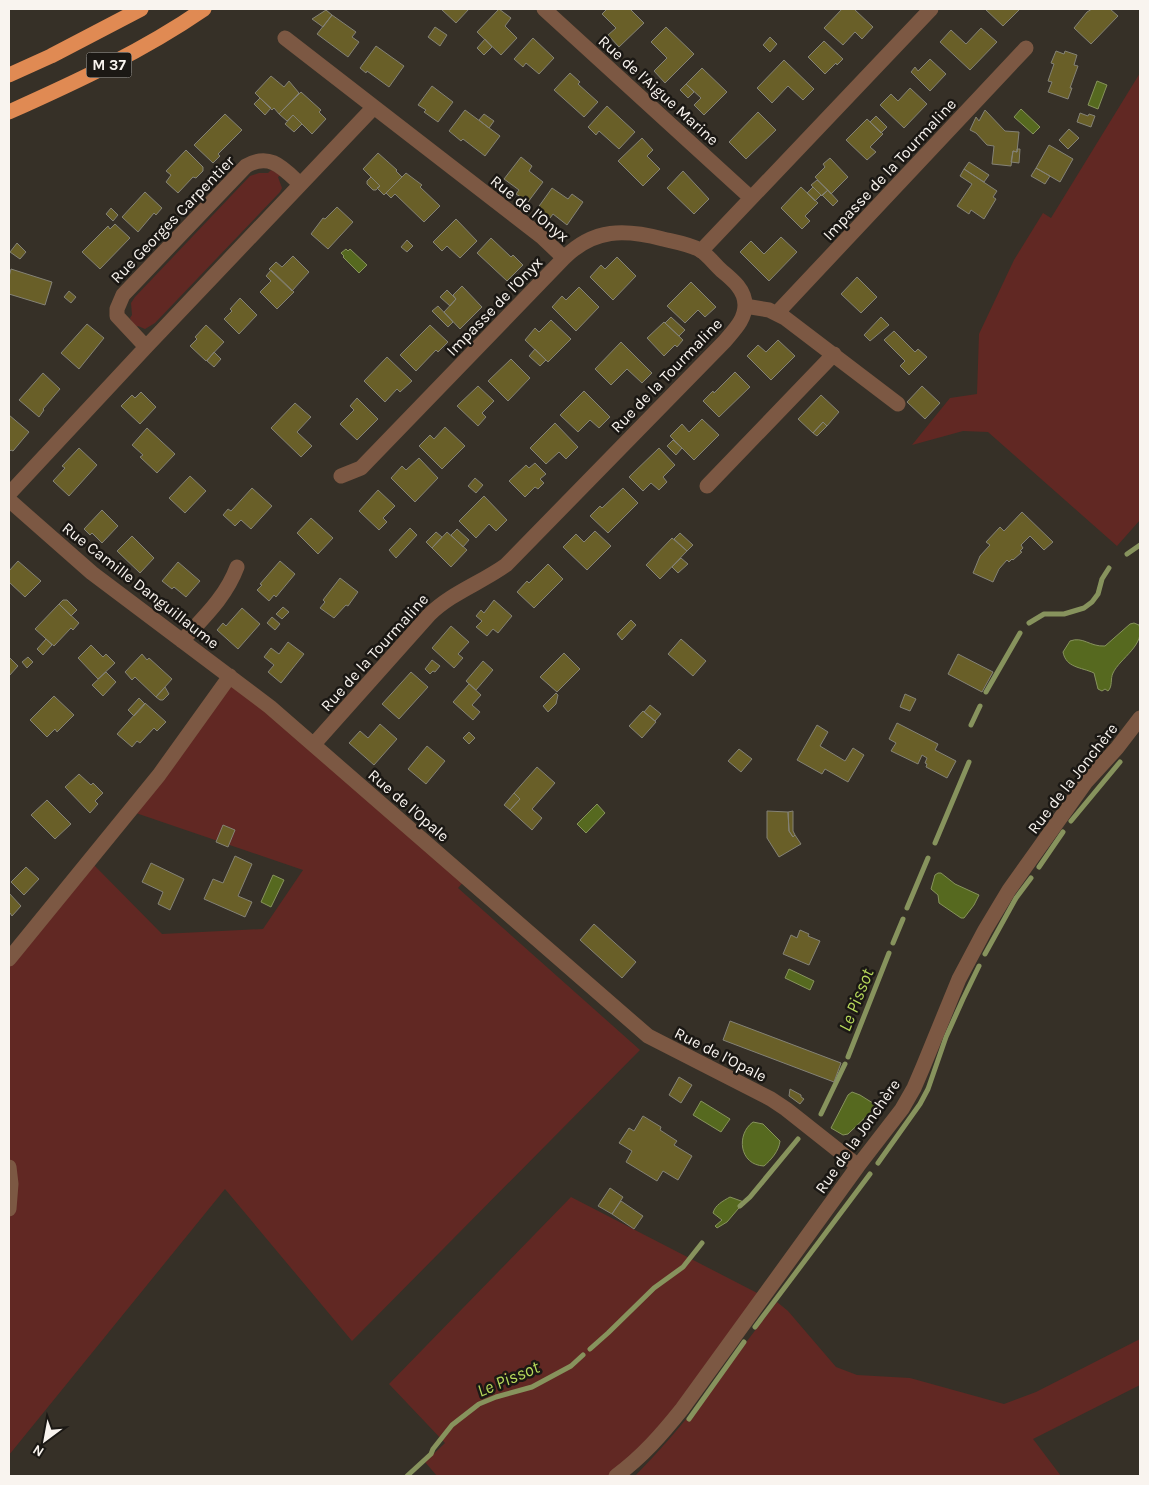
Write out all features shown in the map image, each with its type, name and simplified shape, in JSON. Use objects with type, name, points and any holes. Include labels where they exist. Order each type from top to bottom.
[{"type":"highway","name":"M 37","points":[[9,75],[52,56],[141,9]]},
{"type":"highway","name":"M 37","points":[[9,112],[124,58],[204,9]]},
{"type":"street","name":"Rue de l'Aigue Marine","points":[[544,9],[751,198]]},
{"type":"street","points":[[898,404],[834,354],[776,313],[745,306],[744,298],[738,286],[701,251],[932,9]]},
{"type":"street","points":[[9,494],[374,107],[285,38]]},
{"type":"street","name":"Impasse de la Tourmaline","points":[[776,313],[1026,48]]},
{"type":"street","name":"Rue de l'Onyx","points":[[374,107],[542,237],[564,258]]},
{"type":"street","name":"Rue Georges Carpentier","points":[[146,347],[117,316],[117,309],[123,295],[246,166],[254,161],[270,161],[279,165],[300,184]]},
{"type":"street","name":"Impasse de l'Onyx","points":[[340,476],[361,468],[564,258],[586,241],[596,236],[626,232],[645,234],[685,244],[701,251]]},
{"type":"street","name":"Rue de la Tourmaline","points":[[314,744],[417,626],[440,604],[493,574],[524,547],[726,341],[739,324],[744,314],[745,306]]},
{"type":"street","points":[[708,486],[834,354]]},
{"type":"street","name":"Rue Camille Danguillaume","points":[[9,500],[92,573],[230,676]]},
{"type":"street","points":[[182,641],[223,594],[237,567]]},
{"type":"street","points":[[9,959],[159,775],[230,676]]},
{"type":"street","name":"Rue de l'Opale","points":[[230,676],[314,744],[473,885],[648,1036],[771,1099],[858,1166]]},
{"type":"street","name":"Rue de la Jonchère","points":[[616,1476],[642,1455],[663,1434],[858,1166],[902,1109],[914,1088],[970,955],[1009,890],[1086,782],[1118,748],[1140,718]]},
{"type":"street","points":[[9,1167],[11,1184],[9,1209]]},
{"type":"shaded area","points":[[1140,73],[1140,520],[1117,546],[988,432],[963,431],[912,445],[950,398],[977,394],[979,334],[1014,260],[1043,213],[1051,218]]},
{"type":"shaded area","points":[[1097,81],[1107,85],[1098,109],[1088,105]]},
{"type":"shaded area","points":[[1021,109],[1040,127],[1033,134],[1014,117]]},
{"type":"shaded area","points":[[271,170],[281,175],[278,177],[282,188],[280,192],[155,323],[145,329],[138,326],[135,328],[130,318],[132,315],[131,303],[135,297],[250,176],[268,173]]},
{"type":"shaded area","points":[[346,249],[348,251],[350,249],[367,265],[359,273],[343,257],[341,253]]},
{"type":"shaded area","points":[[1130,624],[1139,625],[1139,639],[1116,667],[1108,691],[1098,689],[1094,673],[1067,661],[1063,652],[1070,641],[1079,640],[1105,646]]},
{"type":"shaded area","points":[[230,676],[466,879],[458,888],[640,1050],[352,1341],[225,1189],[9,1455],[9,956],[90,861],[162,934],[263,929],[303,870],[130,811]]},
{"type":"shaded area","points":[[597,804],[605,813],[586,833],[577,824]]},
{"type":"shaded area","points":[[941,873],[955,884],[979,895],[964,918],[961,918],[939,903],[938,895],[931,889],[935,875]]},
{"type":"shaded area","points":[[273,875],[284,880],[271,907],[261,902]]},
{"type":"shaded area","points":[[789,969],[814,981],[810,990],[785,978]]},
{"type":"shaded area","points":[[852,1092],[876,1105],[848,1134],[843,1135],[831,1128],[848,1095]]},
{"type":"shaded area","points":[[701,1101],[730,1119],[721,1132],[693,1115]]},
{"type":"shaded area","points":[[753,1122],[763,1124],[780,1141],[774,1155],[764,1166],[749,1160],[743,1148],[744,1134]]},
{"type":"shaded area","points":[[571,1197],[763,1296],[682,1409],[616,1476],[437,1476],[425,1462],[445,1443],[389,1384]]},
{"type":"shaded area","points":[[730,1197],[744,1202],[727,1222],[717,1228],[715,1226],[722,1220],[713,1213],[714,1210]]},
{"type":"shaded area","points":[[777,1302],[788,1311],[836,1367],[857,1375],[910,1378],[1004,1404],[1036,1392],[1140,1339],[1140,1385],[1033,1439],[1061,1476],[635,1476],[691,1413]]},
{"type":"building","points":[[441,9],[469,9],[456,23]]},
{"type":"building","points":[[499,9],[511,18],[505,26],[517,38],[501,55],[477,32]]},
{"type":"building","points":[[607,9],[630,9],[644,23],[619,47],[608,35],[616,28],[602,14]]},
{"type":"building","points":[[842,9],[854,9],[873,27],[862,39],[855,32],[843,45],[824,28]]},
{"type":"building","points":[[985,9],[1020,9],[1003,26]]},
{"type":"building","points":[[1092,9],[1110,9],[1118,16],[1091,44],[1074,28],[1087,12]]},
{"type":"building","points":[[326,10],[332,15],[323,27],[312,19]]},
{"type":"building","points":[[332,15],[356,32],[352,37],[359,42],[348,57],[317,34]]},
{"type":"building","points":[[435,27],[447,35],[440,46],[428,37]]},
{"type":"building","points":[[666,27],[694,54],[665,83],[654,71],[667,58],[651,42]]},
{"type":"building","points":[[981,28],[997,42],[970,70],[940,42],[951,30],[966,44]]},
{"type":"building","points":[[770,37],[777,44],[770,52],[763,45]]},
{"type":"building","points":[[533,38],[554,58],[539,74],[526,63],[523,67],[514,59]]},
{"type":"building","points":[[485,39],[492,47],[484,55],[477,48]]},
{"type":"building","points":[[824,41],[843,59],[825,74],[808,57]]},
{"type":"building","points":[[376,46],[404,66],[389,87],[360,68]]},
{"type":"building","points":[[1056,51],[1064,54],[1065,51],[1077,55],[1074,65],[1078,66],[1068,99],[1048,92],[1052,82],[1048,81],[1054,64],[1051,63]]},
{"type":"building","points":[[930,59],[946,74],[930,91],[911,72],[915,67],[918,71]]},
{"type":"building","points":[[784,60],[814,89],[803,100],[788,86],[772,103],[757,88]]},
{"type":"building","points":[[702,68],[727,92],[704,115],[694,105],[701,98],[686,84]]},
{"type":"building","points":[[570,73],[580,82],[578,84],[598,102],[584,117],[554,90]]},
{"type":"building","points":[[271,76],[284,87],[289,81],[299,93],[279,114],[274,108],[272,110],[255,93]]},
{"type":"building","points":[[686,84],[694,92],[688,98],[680,90]]},
{"type":"building","points":[[432,86],[453,102],[438,122],[418,105]]},
{"type":"building","points":[[910,88],[927,104],[904,128],[880,105],[891,94],[898,101]]},
{"type":"building","points":[[301,92],[321,110],[319,112],[326,119],[312,134],[293,115],[287,121],[279,114]]},
{"type":"building","points":[[260,98],[271,108],[265,115],[254,104]]},
{"type":"building","points":[[607,106],[635,132],[619,149],[599,131],[596,135],[588,127]]},
{"type":"building","points":[[465,110],[500,136],[485,156],[449,131]]},
{"type":"building","points":[[985,110],[1005,131],[1019,132],[1017,152],[1013,151],[1011,166],[992,164],[994,146],[987,145],[976,133],[970,130],[976,117],[979,121]]},
{"type":"building","points":[[758,112],[776,130],[746,159],[729,142]]},
{"type":"building","points":[[1080,113],[1095,116],[1091,127],[1077,122]]},
{"type":"building","points":[[225,114],[242,130],[218,154],[220,156],[213,163],[194,145]]},
{"type":"building","points":[[484,114],[494,121],[489,128],[479,120]]},
{"type":"building","points":[[293,115],[302,124],[294,132],[285,124]]},
{"type":"building","points":[[876,116],[887,127],[881,133],[870,122]]},
{"type":"building","points":[[867,119],[883,134],[870,147],[876,152],[867,160],[846,140]]},
{"type":"building","points":[[1069,129],[1079,138],[1068,149],[1059,140]]},
{"type":"building","points":[[642,138],[653,150],[647,156],[660,169],[643,186],[618,161]]},
{"type":"building","points":[[1049,145],[1073,159],[1060,182],[1036,168]]},
{"type":"building","points":[[1017,149],[1020,149],[1019,163],[1011,162],[1013,151],[1017,152]]},
{"type":"building","points":[[186,150],[203,167],[203,171],[196,178],[193,177],[178,193],[166,182],[171,175],[166,171]]},
{"type":"building","points":[[378,153],[402,177],[384,195],[377,188],[380,186],[363,169]]},
{"type":"building","points":[[521,157],[532,166],[529,171],[543,182],[528,202],[516,194],[519,190],[504,179]]},
{"type":"building","points":[[830,158],[848,177],[831,194],[815,177],[825,167],[823,164]]},
{"type":"building","points":[[969,162],[989,175],[984,182],[964,169]]},
{"type":"building","points":[[1036,168],[1050,176],[1045,184],[1031,176]]},
{"type":"building","points":[[964,169],[997,191],[993,197],[996,199],[984,219],[971,210],[969,214],[957,206],[972,184],[960,176]]},
{"type":"building","points":[[683,171],[709,199],[694,214],[667,188]]},
{"type":"building","points":[[406,173],[422,185],[420,187],[440,206],[424,222],[395,194],[391,198],[386,193]]},
{"type":"building","points":[[371,177],[380,186],[376,190],[373,190],[367,184]]},
{"type":"building","points":[[817,180],[828,190],[822,196],[811,185]]},
{"type":"building","points":[[801,187],[818,203],[805,216],[810,221],[802,229],[781,208]]},
{"type":"building","points":[[813,187],[821,195],[815,201],[807,193]]},
{"type":"building","points":[[552,188],[568,199],[572,194],[583,202],[567,225],[553,214],[550,218],[537,209]]},
{"type":"building","points":[[828,190],[838,201],[833,206],[822,195]]},
{"type":"building","points":[[145,192],[162,208],[156,215],[154,213],[138,232],[122,217]]},
{"type":"building","points":[[337,207],[353,222],[328,249],[311,234],[323,218],[325,219]]},
{"type":"building","points":[[111,208],[118,215],[113,221],[106,214]]},
{"type":"building","points":[[456,219],[477,241],[460,258],[447,246],[442,251],[433,242]]},
{"type":"building","points":[[115,224],[130,238],[100,269],[82,252],[108,226],[110,229]]},
{"type":"building","points":[[781,237],[797,252],[769,281],[740,252],[751,241],[764,254]]},
{"type":"building","points":[[491,238],[511,257],[513,255],[523,265],[507,281],[477,253]]},
{"type":"building","points":[[407,240],[413,246],[407,252],[401,247]]},
{"type":"building","points":[[17,243],[26,252],[20,259],[10,252]]},
{"type":"building","points":[[293,256],[309,272],[292,291],[269,269],[276,262],[282,267]]},
{"type":"building","points":[[617,257],[636,276],[613,300],[590,277],[601,265],[605,269]]},
{"type":"building","points":[[11,269],[52,282],[45,305],[9,294]]},
{"type":"building","points":[[271,270],[294,292],[277,309],[260,292],[271,281],[266,276]]},
{"type":"building","points":[[857,277],[877,297],[861,313],[841,294]]},
{"type":"building","points":[[691,282],[716,307],[705,317],[698,310],[685,323],[667,306]]},
{"type":"building","points":[[462,286],[482,307],[460,329],[444,312],[456,299],[453,295]]},
{"type":"building","points":[[579,287],[599,307],[576,331],[552,307],[562,296],[566,300]]},
{"type":"building","points":[[447,290],[456,299],[450,306],[440,297]]},
{"type":"building","points":[[69,291],[76,297],[71,303],[64,297]]},
{"type":"building","points":[[240,298],[257,315],[239,334],[224,319],[232,311],[230,309]]},
{"type":"building","points":[[438,306],[453,322],[448,327],[432,311]]},
{"type":"building","points":[[671,317],[685,330],[679,336],[665,323]]},
{"type":"building","points":[[881,317],[889,325],[870,341],[864,335]]},
{"type":"building","points":[[551,320],[571,339],[548,362],[525,340],[535,328],[539,332]]},
{"type":"building","points":[[664,322],[683,340],[664,356],[647,338]]},
{"type":"building","points":[[87,324],[104,338],[79,369],[61,353]]},
{"type":"building","points":[[206,325],[224,342],[206,361],[190,346]]},
{"type":"building","points":[[430,325],[448,342],[438,352],[436,350],[416,371],[400,355]]},
{"type":"building","points":[[894,331],[915,352],[918,349],[927,357],[909,375],[900,366],[905,361],[884,340]]},
{"type":"building","points":[[778,340],[795,356],[771,380],[747,356],[758,345],[766,352]]},
{"type":"building","points":[[621,342],[652,373],[642,383],[627,369],[611,385],[595,369]]},
{"type":"building","points":[[535,349],[546,360],[540,366],[529,356]]},
{"type":"building","points":[[214,352],[221,359],[214,367],[207,361]]},
{"type":"building","points":[[387,357],[412,381],[400,392],[397,389],[385,402],[364,381]]},
{"type":"building","points":[[511,359],[530,378],[508,401],[488,381]]},
{"type":"building","points":[[735,372],[750,387],[719,417],[703,401]]},
{"type":"building","points":[[43,373],[60,389],[43,409],[39,417],[19,400]]},
{"type":"building","points":[[478,386],[494,401],[482,413],[486,417],[478,426],[457,406]]},
{"type":"building","points":[[922,386],[940,403],[925,419],[907,402]]},
{"type":"building","points":[[584,391],[610,417],[599,428],[590,420],[578,432],[560,415]]},
{"type":"building","points":[[141,392],[156,407],[140,424],[121,406],[132,395],[135,398]]},
{"type":"building","points":[[821,395],[839,412],[827,426],[823,422],[813,433],[798,419]]},
{"type":"building","points":[[357,398],[378,419],[357,440],[340,424],[354,410],[350,406]]},
{"type":"building","points":[[295,403],[311,417],[297,432],[312,446],[301,457],[271,428]]},
{"type":"building","points":[[9,415],[29,432],[13,451],[9,452]]},
{"type":"building","points":[[702,419],[719,435],[694,460],[670,436],[682,424],[689,432]]},
{"type":"building","points":[[823,422],[827,426],[817,436],[813,433]]},
{"type":"building","points":[[555,423],[578,447],[566,459],[559,452],[546,464],[530,448]]},
{"type":"building","points":[[445,427],[465,446],[442,469],[419,446],[430,435],[434,439]]},
{"type":"building","points":[[147,428],[175,454],[157,473],[140,457],[143,455],[132,445]]},
{"type":"building","points":[[673,440],[682,448],[676,455],[667,446]]},
{"type":"building","points":[[79,448],[97,465],[69,496],[53,481],[65,468],[62,466]]},
{"type":"building","points":[[659,448],[675,465],[663,477],[667,482],[659,490],[651,483],[643,491],[629,477]]},
{"type":"building","points":[[419,458],[438,478],[415,502],[391,478],[402,466],[406,470]]},
{"type":"building","points":[[535,463],[546,474],[540,479],[544,483],[538,489],[535,487],[525,497],[509,481],[526,465],[529,468]]},
{"type":"building","points":[[190,476],[206,491],[185,513],[169,498]]},
{"type":"building","points":[[475,478],[483,485],[476,493],[468,486]]},
{"type":"building","points":[[252,488],[272,506],[251,529],[241,520],[235,526],[223,515],[228,509],[231,511]]},
{"type":"building","points":[[623,488],[638,503],[608,533],[590,516],[600,506],[602,508]]},
{"type":"building","points":[[378,490],[395,506],[383,518],[387,522],[379,530],[359,511]]},
{"type":"building","points":[[484,496],[507,520],[496,531],[489,524],[476,538],[459,521]]},
{"type":"building","points":[[102,510],[118,526],[102,543],[92,533],[90,535],[84,529]]},
{"type":"building","points":[[1022,512],[1053,542],[1044,550],[1030,536],[1021,545],[1023,548],[1020,551],[1022,552],[1013,560],[1009,562],[1007,560],[999,569],[993,582],[973,573],[980,556],[990,545],[986,542],[1000,527],[1004,531]]},
{"type":"building","points":[[311,518],[333,538],[318,554],[297,533]]},
{"type":"building","points":[[410,528],[417,535],[396,558],[389,550]]},
{"type":"building","points":[[457,529],[469,540],[463,547],[451,535]]},
{"type":"building","points":[[595,531],[611,546],[587,570],[563,547],[576,534],[584,542]]},
{"type":"building","points":[[436,532],[442,537],[432,548],[426,542]]},
{"type":"building","points":[[447,532],[467,550],[451,567],[432,548]]},
{"type":"building","points":[[680,533],[693,545],[687,551],[674,539]]},
{"type":"building","points":[[132,536],[154,558],[140,573],[117,551]]},
{"type":"building","points":[[672,538],[687,551],[660,579],[646,565]]},
{"type":"building","points":[[681,558],[688,564],[678,573],[672,567]]},
{"type":"building","points":[[18,561],[41,581],[25,597],[9,582],[9,571]]},
{"type":"building","points":[[280,561],[295,574],[276,597],[274,595],[269,601],[257,590]]},
{"type":"building","points":[[178,562],[200,581],[186,597],[174,587],[172,589],[162,581]]},
{"type":"building","points":[[548,564],[563,579],[534,608],[517,592]]},
{"type":"building","points":[[340,578],[358,592],[348,606],[346,605],[334,618],[320,608],[325,602],[323,600]]},
{"type":"building","points":[[63,600],[67,600],[77,610],[71,616],[59,604]]},
{"type":"building","points":[[494,600],[512,616],[498,633],[493,629],[487,636],[476,627],[482,621],[476,616],[481,610],[484,613]]},
{"type":"building","points":[[59,604],[79,623],[73,630],[71,628],[54,646],[35,629]]},
{"type":"building","points":[[283,607],[289,612],[282,619],[276,614]]},
{"type":"building","points":[[242,608],[260,624],[238,649],[217,630],[223,623],[226,626]]},
{"type":"building","points":[[272,617],[280,624],[275,630],[267,623]]},
{"type":"building","points":[[631,620],[636,625],[622,640],[617,634]]},
{"type":"building","points":[[451,626],[469,642],[458,654],[463,658],[454,668],[432,648]]},
{"type":"building","points":[[46,639],[52,645],[43,655],[37,649]]},
{"type":"building","points":[[681,639],[706,661],[693,676],[668,654]]},
{"type":"building","points":[[288,642],[304,654],[281,683],[268,672],[274,665],[264,657],[271,648],[279,654]]},
{"type":"building","points":[[91,645],[103,657],[106,654],[115,663],[98,679],[78,658]]},
{"type":"building","points":[[564,653],[580,669],[557,692],[540,677]]},
{"type":"building","points":[[142,654],[172,679],[156,697],[135,677],[132,680],[125,672]]},
{"type":"building","points":[[958,654],[993,672],[982,692],[948,674]]},
{"type":"building","points":[[9,657],[18,666],[9,676]]},
{"type":"building","points":[[28,657],[33,662],[27,668],[22,662]]},
{"type":"building","points":[[432,660],[440,666],[435,672],[433,671],[430,674],[425,669]]},
{"type":"building","points":[[483,661],[493,670],[476,690],[466,681]]},
{"type":"building","points":[[106,672],[116,682],[103,696],[92,685]]},
{"type":"building","points":[[411,672],[428,687],[399,719],[382,704]]},
{"type":"building","points":[[469,684],[481,695],[472,705],[480,712],[473,720],[453,702]]},
{"type":"building","points":[[165,687],[169,694],[163,700],[160,700],[156,697]]},
{"type":"building","points":[[556,693],[558,695],[556,704],[548,712],[543,706]]},
{"type":"building","points":[[905,694],[916,699],[910,711],[900,707]]},
{"type":"building","points":[[54,696],[74,715],[57,732],[55,729],[47,737],[30,720]]},
{"type":"building","points":[[139,698],[145,704],[134,716],[128,710]]},
{"type":"building","points":[[145,703],[166,722],[157,731],[154,728],[140,743],[137,741],[132,747],[117,734]]},
{"type":"building","points":[[650,705],[661,714],[655,721],[644,712]]},
{"type":"building","points":[[643,711],[656,722],[642,738],[629,726]]},
{"type":"building","points":[[897,723],[938,744],[935,750],[956,761],[947,778],[926,767],[927,758],[922,755],[918,764],[891,751],[896,743],[889,739]]},
{"type":"building","points":[[380,724],[397,739],[374,765],[349,743],[360,731],[368,738]]},
{"type":"building","points":[[817,725],[828,732],[820,746],[845,761],[853,748],[864,755],[848,782],[825,769],[822,774],[797,760]]},
{"type":"building","points":[[469,732],[475,738],[469,744],[463,738]]},
{"type":"building","points":[[427,746],[445,761],[426,784],[408,769]]},
{"type":"building","points":[[739,749],[752,759],[741,772],[728,761]]},
{"type":"building","points":[[537,767],[555,783],[532,809],[542,818],[532,830],[510,810],[520,799],[514,793]]},
{"type":"building","points":[[79,774],[91,785],[93,783],[103,793],[95,801],[98,804],[90,813],[65,787]]},
{"type":"building","points":[[514,793],[520,799],[510,810],[504,805]]},
{"type":"building","points":[[47,800],[71,824],[55,839],[31,815]]},
{"type":"building","points":[[767,811],[788,812],[789,831],[793,837],[795,835],[801,844],[779,857],[767,838]]},
{"type":"building","points":[[793,811],[793,831],[795,835],[793,837],[789,831],[788,812]]},
{"type":"building","points":[[223,825],[235,830],[228,847],[216,842]]},
{"type":"building","points":[[235,856],[252,864],[238,896],[252,902],[245,917],[204,899],[213,879],[223,883]]},
{"type":"building","points":[[151,863],[184,879],[170,910],[158,904],[163,892],[142,882]]},
{"type":"building","points":[[26,867],[39,879],[24,895],[11,882]]},
{"type":"building","points":[[9,893],[21,906],[12,916],[10,913],[9,915]]},
{"type":"building","points":[[594,924],[636,962],[622,978],[580,940]]},
{"type":"building","points":[[800,930],[820,941],[809,965],[783,954],[791,935],[797,938]]},
{"type":"building","points":[[730,1021],[841,1063],[834,1082],[723,1040]]},
{"type":"building","points":[[679,1077],[692,1085],[681,1103],[669,1095]]},
{"type":"building","points":[[790,1089],[801,1095],[804,1099],[800,1104],[789,1096]]},
{"type":"building","points":[[643,1116],[661,1127],[660,1130],[677,1141],[674,1145],[692,1156],[678,1180],[663,1171],[657,1181],[626,1162],[632,1151],[619,1143],[629,1128],[634,1131]]},
{"type":"building","points":[[610,1188],[623,1197],[612,1214],[598,1206]]},
{"type":"building","points":[[621,1201],[643,1216],[634,1229],[612,1214]]},
{"type":"waterway","name":"Le Pissot","points":[[1127,554],[1140,545]]},
{"type":"waterway","name":"Le Pissot","points":[[1029,623],[1044,614],[1064,614],[1084,608],[1098,594],[1102,579],[1109,568]]},
{"type":"waterway","name":"Le Pissot","points":[[986,692],[1020,633]]},
{"type":"waterway","name":"Le Pissot","points":[[971,725],[980,706]]},
{"type":"waterway","name":"Le Pissot","points":[[935,843],[969,762]]},
{"type":"waterway","points":[[1071,821],[1120,762]]},
{"type":"waterway","points":[[1039,867],[1063,832]]},
{"type":"waterway","name":"Le Pissot","points":[[907,908],[928,858]]},
{"type":"waterway","points":[[985,954],[1016,898],[1031,878]]},
{"type":"waterway","name":"Le Pissot","points":[[893,943],[903,919]]},
{"type":"waterway","name":"Le Pissot","points":[[848,1057],[889,953]]},
{"type":"waterway","points":[[878,1163],[920,1104],[928,1089],[946,1037],[979,966]]},
{"type":"waterway","name":"Le Pissot","points":[[821,1114],[845,1064]]},
{"type":"waterway","name":"Le Pissot","points":[[740,1206],[750,1197],[798,1139]]},
{"type":"waterway","points":[[755,1327],[870,1174]]},
{"type":"waterway","name":"Le Pissot","points":[[590,1349],[654,1288],[683,1267],[702,1243]]},
{"type":"waterway","points":[[689,1419],[744,1342]]},
{"type":"waterway","name":"Le Pissot","points":[[407,1476],[431,1454],[452,1425],[479,1404],[532,1387],[571,1366],[583,1355]]}]
